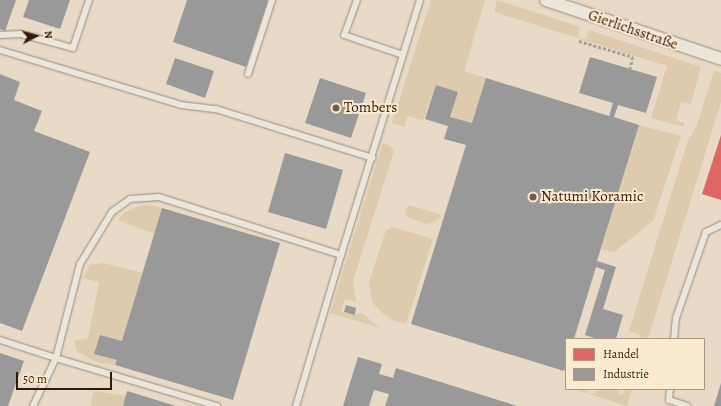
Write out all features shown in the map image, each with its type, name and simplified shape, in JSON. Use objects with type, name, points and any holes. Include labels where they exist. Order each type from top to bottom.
[{"type":"street","name":"Gierlichsstraße","points":[[546,0],[721,59]]},
{"type":"lane","points":[[0,35],[21,34],[73,48],[89,0]]},
{"type":"lane","points":[[248,74],[272,0]]},
{"type":"lane","points":[[357,0],[344,35],[403,55]]},
{"type":"lane","points":[[296,406],[341,254],[420,0]]},
{"type":"lane","points":[[0,50],[180,105],[216,108],[372,158]]},
{"type":"lane","points":[[33,406],[56,358],[80,264],[112,212],[130,199],[159,197],[341,254]]},
{"type":"lane","points":[[674,338],[676,318],[706,232],[721,225]]},
{"type":"lane","points":[[0,340],[217,406]]},
{"type":"lane","points":[[670,390],[669,400],[687,406]]},
{"type":"path","points":[[579,41],[633,57],[630,69]]},
{"type":"shaded area","points":[[431,0],[485,0],[464,71],[486,78],[472,123],[450,117],[458,92],[436,85],[423,120],[407,116],[404,127],[392,123]]},
{"type":"shaded area","points":[[497,0],[580,27],[577,36],[580,38],[586,39],[589,30],[701,67],[691,104],[681,102],[676,121],[684,123],[684,127],[651,118],[667,66],[494,12]]},
{"type":"shaded area","points":[[714,71],[721,73],[721,102],[648,338],[640,338],[641,335],[629,331],[687,143],[697,125]]},
{"type":"shaded area","points":[[639,125],[681,136],[653,221],[614,252],[601,249]]},
{"type":"shaded area","points":[[383,142],[390,146],[394,151],[353,281],[356,302],[345,299],[341,312],[355,315],[362,313],[380,328],[330,313]]},
{"type":"shaded area","points":[[150,205],[162,208],[154,234],[118,220],[124,213],[139,206]]},
{"type":"shaded area","points":[[408,205],[440,214],[441,217],[434,222],[426,224],[407,217],[405,213]]},
{"type":"shaded area","points":[[393,227],[433,239],[406,324],[395,321],[382,313],[372,302],[369,282],[386,230]]},
{"type":"shaded area","points":[[103,263],[143,273],[122,341],[100,335],[94,354],[117,360],[115,365],[96,362],[77,351],[74,341],[88,338],[99,282],[83,278],[90,265]]},
{"type":"shaded area","points":[[577,390],[586,390],[588,393],[593,394],[600,390],[619,390],[618,393],[623,395],[625,390],[632,390],[627,406]]},
{"type":"shaded area","points":[[96,391],[126,396],[123,406],[91,406],[93,393]]},
{"type":"building: Handel","points":[[721,135],[721,200],[702,194]]},
{"type":"building: Industrie","points":[[0,0],[16,0],[5,31],[0,29]]},
{"type":"building: Industrie","points":[[29,0],[70,0],[60,29],[23,17]]},
{"type":"building: Industrie","points":[[187,0],[268,0],[246,67],[173,42]]},
{"type":"building: Industrie","name":"Natumi Koramic","points":[[590,57],[657,77],[646,113],[618,105],[614,117],[639,125],[597,261],[616,267],[603,309],[623,315],[616,338],[595,338],[585,335],[605,270],[596,267],[574,338],[565,338],[564,371],[411,324],[466,145],[444,139],[448,126],[425,119],[436,85],[458,92],[450,117],[472,123],[486,78],[609,116],[613,103],[579,93]]},
{"type":"building: Industrie","points":[[175,58],[214,71],[205,98],[166,84]]},
{"type":"building: Industrie","points":[[0,74],[20,82],[14,100],[42,111],[34,131],[90,152],[22,331],[0,323]]},
{"type":"building: Industrie","name":"Tombers","points":[[320,78],[366,93],[351,138],[305,123]]},
{"type":"building: Industrie","points":[[285,153],[343,170],[326,229],[268,212]]},
{"type":"building: Industrie","points":[[162,208],[280,243],[233,400],[115,365],[117,360],[94,354],[100,335],[122,341]]},
{"type":"building: Industrie","points":[[346,305],[356,308],[355,315],[344,312]]},
{"type":"building: Industrie","points":[[0,353],[24,361],[8,406],[0,406]]},
{"type":"building: Industrie","points":[[358,357],[382,364],[379,374],[393,378],[396,368],[517,406],[385,406],[389,394],[374,390],[369,406],[343,406]]},
{"type":"building: Industrie","points":[[721,383],[721,406],[714,406]]},
{"type":"building: Industrie","points":[[127,391],[176,406],[123,406]]},
{"type":"place","name":"Tombers","points":[[336,108]]},
{"type":"place","name":"Natumi Koramic","points":[[533,197]]}]
